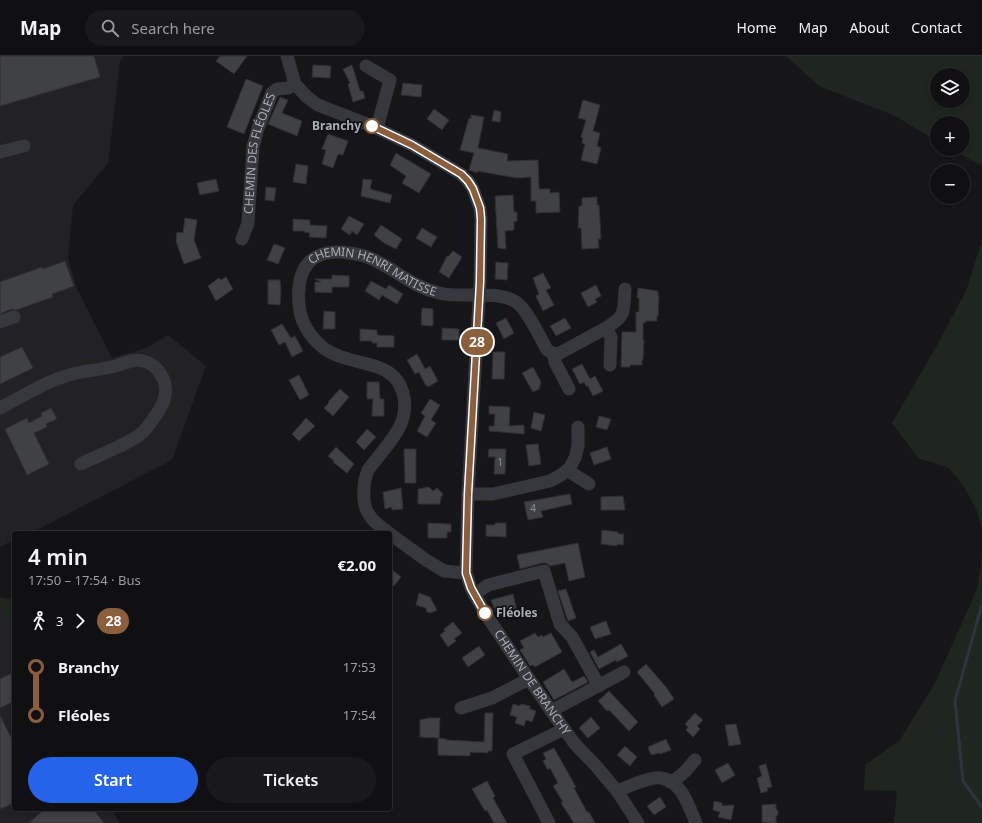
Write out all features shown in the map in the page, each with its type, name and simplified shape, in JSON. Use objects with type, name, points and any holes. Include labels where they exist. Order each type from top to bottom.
[{"type":"street","name":"CHEMIN DE BRANCHY","points":[[287,56],[295,84],[307,97],[318,105],[376,128],[412,145],[453,169],[468,181],[476,196],[481,219],[479,296],[468,494],[466,573],[474,595],[489,620],[551,711],[575,744],[617,791],[638,823]]},
{"type":"street","points":[[366,66],[390,80],[376,128]]},
{"type":"street","name":"CHEMIN DES FLÉOLES","points":[[242,239],[248,223],[253,147],[258,128],[272,93],[277,89],[288,88],[295,84]]},
{"type":"street","points":[[0,152],[24,146]]},
{"type":"street","name":"CHEMIN HENRI MATISSE","points":[[388,531],[369,516],[365,504],[363,489],[368,470],[399,428],[403,419],[406,404],[403,393],[398,382],[381,368],[332,353],[324,348],[303,324],[299,305],[299,281],[303,269],[312,259],[332,252],[360,255],[372,258],[413,284],[441,294],[497,296],[507,298],[516,302],[523,308],[547,350],[553,353]]},
{"type":"street","points":[[569,389],[555,362],[553,353],[558,354],[619,320],[623,314],[625,290]]},
{"type":"street","points":[[0,322],[14,317]]},
{"type":"street","points":[[606,328],[610,337],[610,365]]},
{"type":"street","points":[[0,408],[73,374],[113,367],[134,360],[144,361],[155,367],[160,372],[165,383],[166,395],[162,406],[151,423],[132,439],[81,464]]},
{"type":"street","points":[[468,494],[493,494],[550,481],[567,470],[575,458],[578,446],[578,427]]},
{"type":"street","points":[[567,470],[589,484]]},
{"type":"street","name":"CHEMIN HENRI MATISSE","points":[[392,534],[426,560],[444,571],[466,573]]},
{"type":"street","points":[[474,595],[488,585],[544,571],[560,624],[572,637],[599,686]]},
{"type":"street","points":[[551,711],[624,672]]},
{"type":"street","points":[[461,708],[492,698],[529,679]]},
{"type":"street","points":[[548,823],[513,754],[564,729]]},
{"type":"street","points":[[670,782],[683,774],[695,760]]},
{"type":"street","points":[[617,791],[648,780],[661,778],[678,788],[684,797],[696,823]]},
{"type":"shaded area","points":[[0,56],[124,56],[120,61],[108,163],[73,205],[68,258],[77,289],[112,358],[146,348],[168,335],[206,366],[172,460],[35,531],[12,531],[12,541],[0,547]]},
{"type":"shaded area","points":[[786,56],[982,56],[982,166],[964,156],[970,156],[970,116],[930,116],[930,137],[895,116],[819,86]]},
{"type":"shaded area","points":[[982,240],[982,528],[977,511],[965,488],[949,468],[918,458],[892,423],[966,291]]},
{"type":"shaded area","points":[[982,556],[982,823],[894,823],[897,791],[864,790],[865,765],[900,740],[935,683],[978,587]]},
{"type":"shaded area","points":[[0,597],[12,600],[12,630],[0,608]]},
{"type":"shaded area","points":[[0,608],[12,630],[12,811],[113,811],[119,823],[0,823]]},
{"type":"building","points":[[0,56],[94,56],[100,77],[0,106]]},
{"type":"building","points":[[220,56],[247,56],[234,74],[216,61]]},
{"type":"building","points":[[313,65],[331,66],[330,78],[312,77]]},
{"type":"building","points":[[352,65],[360,91],[363,91],[365,98],[353,102],[348,84],[350,83],[343,69]]},
{"type":"building","points":[[246,79],[263,86],[244,134],[227,127]]},
{"type":"building","points":[[403,83],[422,85],[421,97],[401,95]]},
{"type":"building","points":[[280,97],[288,100],[282,113],[302,121],[297,136],[268,124]]},
{"type":"building","points":[[583,100],[600,105],[593,131],[600,133],[597,146],[601,148],[597,164],[581,160],[585,144],[582,143],[583,138],[581,137],[586,120],[578,118]]},
{"type":"building","points":[[434,109],[449,120],[442,130],[427,119]]},
{"type":"building","points":[[494,110],[501,112],[500,122],[492,121]]},
{"type":"building","points":[[471,115],[484,117],[478,148],[508,154],[507,161],[538,160],[539,189],[550,189],[550,193],[559,192],[560,212],[536,213],[536,201],[531,201],[531,177],[517,178],[477,171],[477,173],[469,170],[474,153],[460,150]]},
{"type":"building","points":[[328,134],[348,141],[343,155],[338,154],[333,168],[322,164],[326,150],[322,149]]},
{"type":"building","points":[[396,153],[431,174],[419,193],[402,183],[406,176],[390,165]]},
{"type":"building","points":[[296,164],[308,166],[306,184],[293,182]]},
{"type":"building","points":[[216,179],[219,191],[200,195],[197,183]]},
{"type":"building","points":[[363,179],[372,180],[370,189],[392,195],[390,203],[361,196]]},
{"type":"building","points":[[266,187],[276,188],[274,201],[265,200]]},
{"type":"building","points":[[513,195],[514,212],[517,212],[517,221],[514,222],[514,230],[505,231],[506,249],[498,248],[495,196]]},
{"type":"building","points":[[597,197],[597,205],[599,205],[601,239],[598,239],[599,248],[582,249],[581,228],[578,228],[579,206],[582,206],[582,198]]},
{"type":"building","points":[[349,216],[364,224],[357,235],[352,231],[350,235],[341,229]]},
{"type":"building","points":[[185,218],[197,220],[194,240],[201,258],[184,264],[176,241],[177,232],[183,233]]},
{"type":"building","points":[[293,219],[310,220],[310,225],[327,226],[326,238],[309,237],[310,233],[304,232],[305,231],[293,231]]},
{"type":"building","points":[[381,225],[402,239],[396,249],[384,243],[374,235]]},
{"type":"building","points":[[422,228],[437,237],[431,247],[416,238]]},
{"type":"building","points":[[274,244],[285,248],[278,264],[267,260]]},
{"type":"building","points":[[453,251],[462,257],[449,278],[439,272],[447,256],[448,257]]},
{"type":"building","points":[[65,261],[74,286],[52,294],[53,297],[16,310],[11,309],[0,314],[0,282],[42,267],[43,269]]},
{"type":"building","points":[[496,262],[508,263],[507,280],[495,279]]},
{"type":"building","points":[[543,273],[551,288],[546,290],[554,305],[543,311],[536,296],[539,294],[533,278]]},
{"type":"building","points":[[332,275],[349,276],[349,287],[332,287],[332,293],[315,292],[315,282],[321,282],[315,279],[332,279]]},
{"type":"building","points":[[226,277],[233,289],[216,301],[208,286],[219,278],[221,280]]},
{"type":"building","points":[[268,280],[280,280],[280,305],[268,304]]},
{"type":"building","points":[[371,281],[386,289],[389,285],[403,294],[397,304],[382,295],[379,300],[365,291]]},
{"type":"building","points":[[596,285],[601,296],[595,299],[597,302],[588,307],[581,293]]},
{"type":"building","points":[[638,288],[658,291],[657,321],[646,321],[643,323],[644,340],[642,365],[621,367],[622,332],[636,332],[636,312],[639,312],[639,298],[637,298]]},
{"type":"building","points":[[422,308],[433,309],[433,326],[421,325]]},
{"type":"building","points":[[324,311],[335,312],[335,329],[323,329]]},
{"type":"building","points":[[506,318],[514,333],[504,339],[496,323]]},
{"type":"building","points":[[565,318],[571,328],[556,336],[550,326]]},
{"type":"building","points":[[282,324],[291,338],[295,336],[303,351],[292,357],[285,342],[279,345],[271,330]]},
{"type":"building","points":[[442,328],[459,329],[459,340],[442,340]]},
{"type":"building","points":[[360,329],[377,330],[377,335],[394,336],[394,347],[377,347],[377,343],[372,343],[372,341],[360,341]]},
{"type":"building","points":[[22,347],[33,368],[0,384],[0,357]]},
{"type":"building","points":[[493,352],[505,352],[504,379],[492,379]]},
{"type":"building","points":[[417,354],[425,369],[430,366],[438,381],[428,387],[427,385],[426,386],[419,372],[415,374],[407,360]]},
{"type":"building","points":[[582,364],[590,379],[595,376],[603,391],[593,396],[588,386],[586,386],[584,382],[580,384],[572,369]]},
{"type":"building","points":[[533,367],[541,382],[539,389],[533,392],[522,373]]},
{"type":"building","points":[[299,375],[309,395],[300,400],[289,380]]},
{"type":"building","points":[[367,382],[379,382],[380,399],[384,399],[384,416],[372,416],[373,399],[367,399]]},
{"type":"building","points":[[340,389],[349,397],[333,416],[324,408]]},
{"type":"building","points":[[430,399],[440,405],[431,420],[436,423],[427,437],[417,431],[425,416],[421,413]]},
{"type":"building","points":[[489,406],[510,407],[509,426],[524,425],[524,434],[489,431],[489,426],[494,426],[495,414],[489,414]]},
{"type":"building","points":[[51,408],[57,419],[46,424],[47,427],[34,433],[49,464],[27,475],[5,429],[27,418],[29,423],[42,416],[41,413]]},
{"type":"building","points":[[534,412],[545,415],[541,431],[531,428]]},
{"type":"building","points":[[599,416],[611,419],[607,430],[596,427]]},
{"type":"building","points":[[306,418],[315,426],[299,441],[292,434]]},
{"type":"building","points":[[367,429],[376,437],[364,450],[356,442]]},
{"type":"building","points":[[538,444],[541,464],[529,466],[526,445]]},
{"type":"building","points":[[336,447],[354,464],[347,473],[328,456]]},
{"type":"building","points":[[607,447],[611,459],[594,465],[590,453]]},
{"type":"building","points":[[404,449],[416,449],[416,483],[405,483]]},
{"type":"building","points":[[489,449],[506,449],[505,474],[494,474],[495,457],[488,457]]},
{"type":"building","points":[[429,487],[433,491],[437,488],[443,494],[440,504],[418,504],[418,489]]},
{"type":"building","points":[[401,488],[403,509],[392,510],[392,507],[385,509],[383,492]]},
{"type":"building","points":[[570,494],[572,504],[541,511],[543,517],[528,520],[524,502]]},
{"type":"building","points":[[623,496],[625,510],[601,510],[601,497]]},
{"type":"building","points":[[428,523],[451,524],[451,532],[447,532],[447,538],[428,538]]},
{"type":"building","points":[[495,523],[506,523],[506,537],[486,536],[486,525],[495,525]]},
{"type":"building","points":[[602,530],[624,534],[623,545],[617,544],[617,546],[601,544]]},
{"type":"building","points":[[578,543],[585,577],[569,581],[565,563],[550,566],[546,563],[542,563],[520,569],[517,555]]},
{"type":"building","points":[[392,570],[401,577],[394,586],[392,584]]},
{"type":"building","points":[[566,589],[576,618],[568,621],[558,591]]},
{"type":"building","points":[[419,593],[430,597],[437,610],[431,613],[427,612],[426,608],[416,605]]},
{"type":"building","points":[[513,594],[517,611],[497,616],[491,600]]},
{"type":"building","points":[[606,621],[611,634],[595,639],[590,627]]},
{"type":"building","points":[[453,622],[462,633],[454,639],[456,641],[448,647],[440,635],[445,631],[444,629]]},
{"type":"building","points":[[535,633],[538,637],[542,635],[543,637],[551,633],[562,652],[535,667],[533,665],[530,666],[520,650],[524,648],[520,641]]},
{"type":"building","points":[[621,644],[628,656],[617,662],[616,660],[599,669],[590,652],[594,650],[598,657]]},
{"type":"building","points":[[479,646],[485,655],[468,667],[462,658]]},
{"type":"building","points":[[646,664],[666,687],[674,699],[662,707],[654,695],[655,694],[637,672]]},
{"type":"building","points":[[564,669],[572,682],[584,676],[588,682],[554,700],[543,682]]},
{"type":"building","points":[[12,673],[12,702],[0,708],[0,679]]},
{"type":"building","points":[[609,691],[638,722],[629,731],[598,701]]},
{"type":"building","points":[[513,704],[530,706],[530,709],[536,711],[532,722],[526,720],[524,726],[515,723],[517,717],[510,715]]},
{"type":"building","points":[[485,713],[493,713],[492,751],[488,751],[488,753],[470,752],[470,756],[438,755],[438,738],[446,740],[484,742]]},
{"type":"building","points":[[695,713],[703,720],[697,726],[700,729],[693,737],[686,730],[688,727],[685,724]]},
{"type":"building","points":[[0,715],[12,740],[12,804],[0,809]]},
{"type":"building","points":[[591,717],[600,728],[588,738],[579,728]]},
{"type":"building","points":[[440,718],[439,738],[420,737],[420,720]]},
{"type":"building","points":[[736,724],[741,744],[729,746],[725,725]]},
{"type":"building","points":[[666,739],[671,750],[660,754],[651,755],[648,747]]},
{"type":"building","points":[[625,746],[637,757],[630,766],[617,755]]},
{"type":"building","points":[[554,748],[576,787],[574,788],[587,812],[589,812],[595,823],[574,823],[561,803],[563,802],[553,786],[558,783],[550,768],[548,770],[543,761],[546,759],[543,753]]},
{"type":"building","points":[[728,763],[735,775],[722,783],[715,770]]},
{"type":"building","points":[[766,764],[772,787],[767,788],[768,791],[761,793],[757,778],[762,776],[759,766]]},
{"type":"building","points":[[487,781],[495,796],[493,798],[507,823],[494,823],[472,789]]},
{"type":"building","points":[[660,797],[666,807],[654,815],[647,806]]},
{"type":"building","points":[[714,801],[722,803],[722,806],[734,805],[731,820],[718,817],[720,812],[713,810]]},
{"type":"building","points":[[776,804],[778,814],[776,817],[776,823],[762,822],[762,805]]},
{"type":"building","points":[[43,811],[95,811],[104,823],[29,823]]},
{"type":"waterway","points":[[982,604],[955,701],[963,781],[982,807]]},
{"type":"bus line","name":"28","points":[[372,126],[412,145],[461,174],[473,189],[480,208],[480,282],[468,494],[466,573],[474,595],[485,613]]},
{"type":"place","name":"Branchy","points":[[372,126]]},
{"type":"place","name":"Fléoles","points":[[485,613]]}]
